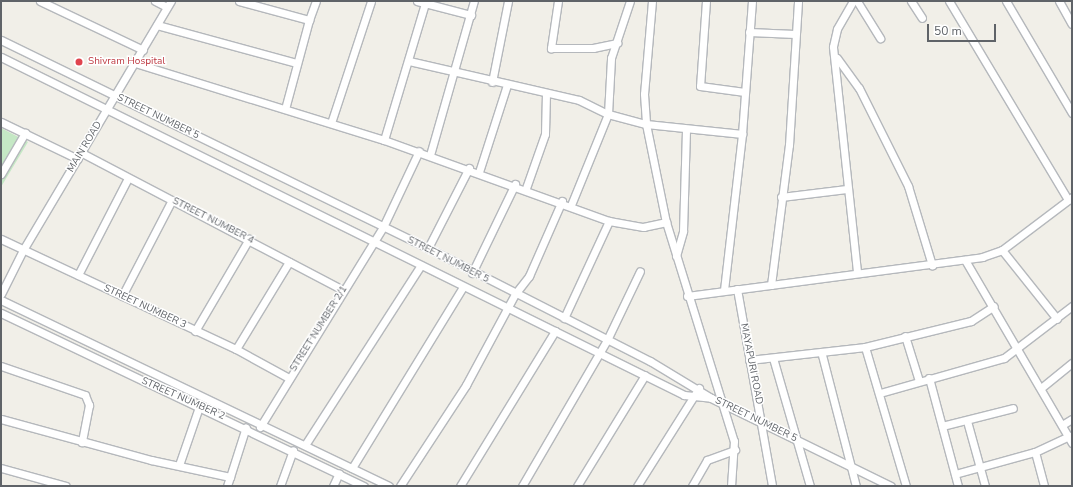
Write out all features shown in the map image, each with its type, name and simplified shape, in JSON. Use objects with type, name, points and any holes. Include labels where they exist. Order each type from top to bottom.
[{"type":"street","points":[[40,1],[143,50]]},
{"type":"street","points":[[155,1],[169,4]]},
{"type":"street","points":[[239,1],[309,20]]},
{"type":"street","points":[[285,109],[309,20],[316,1]]},
{"type":"street","points":[[331,123],[371,1]]},
{"type":"street","points":[[430,155],[455,73],[474,1]]},
{"type":"street","points":[[492,82],[508,1]]},
{"type":"street","points":[[558,1],[550,48],[593,48],[617,43]]},
{"type":"street","points":[[571,205],[608,114],[611,58],[630,1]]},
{"type":"street","points":[[652,1],[644,94],[646,124],[666,222],[687,296],[722,404],[734,450],[731,486]]},
{"type":"street","points":[[706,1],[700,86],[745,92]]},
{"type":"street","points":[[724,290],[742,134],[752,1]]},
{"type":"street","points":[[771,285],[781,197],[789,145],[798,1]]},
{"type":"street","points":[[853,1],[834,37],[847,189],[857,273]]},
{"type":"street","points":[[857,1],[880,38]]},
{"type":"street","points":[[911,1],[922,18]]},
{"type":"street","points":[[687,296],[965,260],[1002,250],[1070,199],[949,1]]},
{"type":"street","points":[[1006,1],[1072,113]]},
{"type":"street","points":[[1059,1],[1072,24]]},
{"type":"street","points":[[384,140],[409,61],[421,2],[471,14]]},
{"type":"street","name":"MAIN ROAD","points":[[1,294],[23,250],[169,4]]},
{"type":"street","points":[[157,25],[297,63]]},
{"type":"street","points":[[749,32],[795,34]]},
{"type":"street","name":"STREET NUMBER 5","points":[[1,40],[428,248],[472,273],[564,318],[699,388],[711,398],[722,404],[891,486]]},
{"type":"street","points":[[1,57],[421,265],[463,288],[692,398],[711,398]]},
{"type":"street","points":[[837,58],[859,88],[908,186],[932,265]]},
{"type":"street","points":[[409,61],[492,82],[579,100],[608,114],[646,124],[742,134]]},
{"type":"street","points":[[135,63],[419,151],[526,188],[610,221],[643,227],[666,222]]},
{"type":"street","points":[[479,172],[507,85]]},
{"type":"street","points":[[526,188],[545,134],[546,93]]},
{"type":"street","name":"STREET NUMBER 4","points":[[1,122],[128,178],[250,239],[289,262],[343,290]]},
{"type":"street","points":[[676,256],[683,231],[686,129]]},
{"type":"street","points":[[1,174],[24,133]]},
{"type":"street","name":"STREET NUMBER 2/1","points":[[258,433],[289,378],[373,242],[384,227],[419,151]]},
{"type":"street","points":[[428,248],[469,168]]},
{"type":"street","points":[[78,275],[128,178]]},
{"type":"street","points":[[472,273],[515,184]]},
{"type":"street","points":[[781,197],[847,189]]},
{"type":"street","points":[[122,296],[172,200]]},
{"type":"street","points":[[400,486],[466,385],[515,294],[529,276],[562,202]]},
{"type":"street","points":[[564,318],[610,221]]},
{"type":"street","name":"STREET NUMBER 3","points":[[1,239],[236,349],[289,378]]},
{"type":"street","points":[[195,331],[250,239]]},
{"type":"street","points":[[1002,250],[1057,319]]},
{"type":"street","points":[[955,474],[1035,452],[1070,439],[1017,350],[994,306],[965,260]]},
{"type":"street","points":[[236,349],[289,262]]},
{"type":"street","points":[[306,445],[421,265]]},
{"type":"street","points":[[522,486],[607,340],[640,271]]},
{"type":"street","points":[[352,468],[463,288]]},
{"type":"street","name":"MAYAPURI ROAD","points":[[737,289],[772,486]]},
{"type":"street","points":[[1,300],[389,486]]},
{"type":"street","points":[[749,360],[822,355],[865,347],[971,321],[994,306]]},
{"type":"street","points":[[880,393],[1004,358],[1017,350],[1072,306]]},
{"type":"street","name":"STREET NUMBER 2","points":[[1,313],[198,407],[246,427],[364,486]]},
{"type":"street","points":[[460,486],[555,331]]},
{"type":"street","points":[[905,336],[919,381]]},
{"type":"street","points":[[865,347],[880,393],[906,486]]},
{"type":"street","points":[[822,355],[856,486]]},
{"type":"street","points":[[773,358],[810,486]]},
{"type":"street","points":[[1041,388],[1072,363]]},
{"type":"street","points":[[1,366],[85,395],[89,405],[82,442]]},
{"type":"street","points":[[577,486],[645,375]]},
{"type":"street","points":[[929,378],[958,486]]},
{"type":"street","points":[[637,486],[699,388]]},
{"type":"street","points":[[179,465],[198,407]]},
{"type":"street","points":[[942,426],[1013,408]]},
{"type":"street","points":[[1,418],[82,442],[230,476]]},
{"type":"street","points":[[1062,425],[1072,419]]},
{"type":"street","points":[[967,420],[985,486]]},
{"type":"street","points":[[227,486],[246,427]]},
{"type":"street","points":[[280,486],[293,450]]},
{"type":"street","points":[[692,486],[707,460],[734,450]]},
{"type":"street","points":[[1035,452],[1044,486]]},
{"type":"street","points":[[1,468],[52,484],[66,486]]},
{"type":"street","points":[[334,486],[339,473]]},
{"type":"green space","points":[[1,128],[28,142],[1,187]]},
{"type":"place","name":"Shivram Hospital","points":[[79,62]]}]
